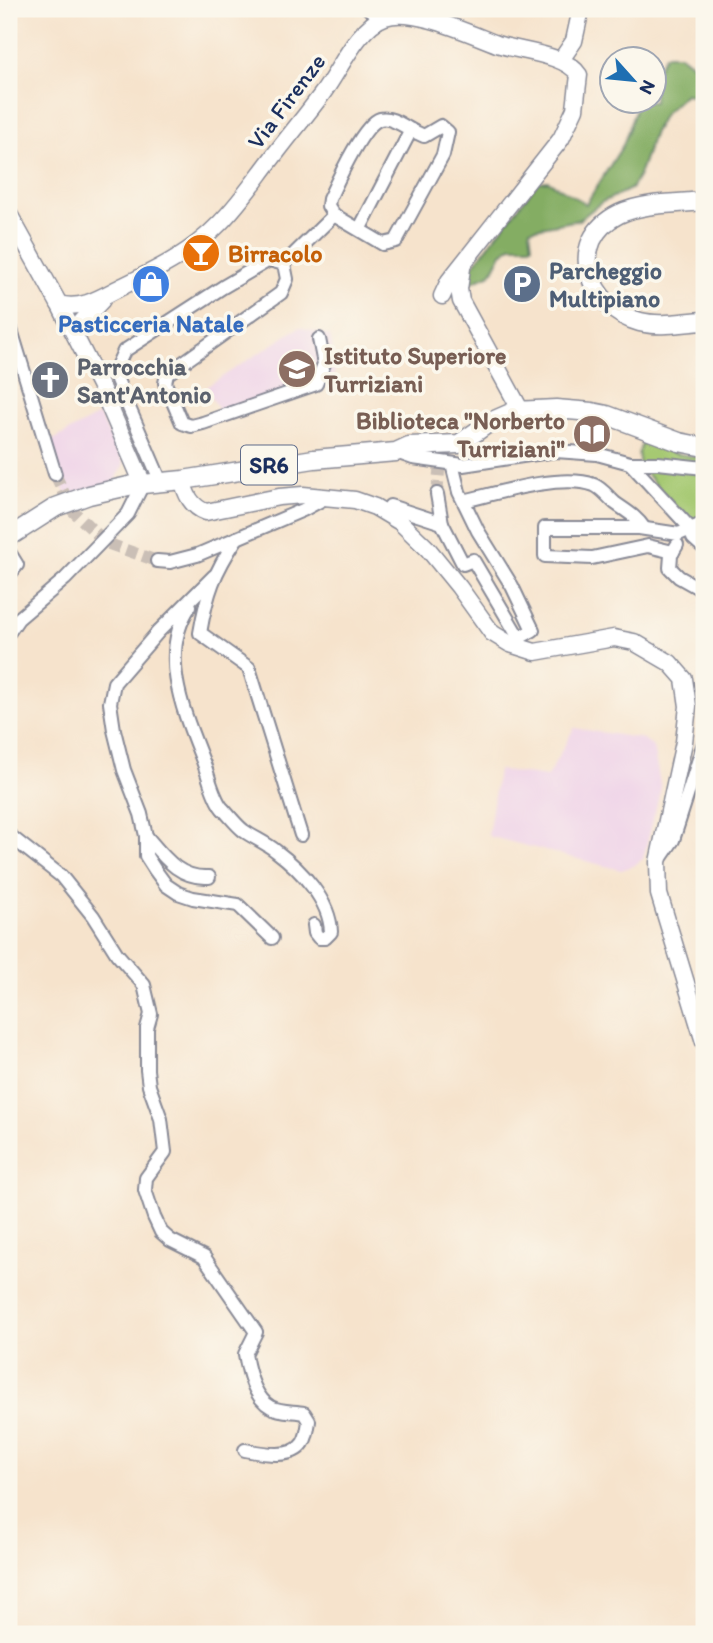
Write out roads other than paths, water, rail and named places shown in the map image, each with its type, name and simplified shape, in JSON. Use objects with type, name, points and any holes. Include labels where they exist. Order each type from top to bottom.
[{"type":"main road","points":[[442,296],[449,281],[566,131],[578,95],[579,75],[575,68],[561,60],[574,41],[581,9]]},
{"type":"main road","name":"Via Firenze","points":[[59,304],[76,306],[173,262],[221,223],[324,92],[368,29],[376,13],[420,18],[511,48],[561,60]]},
{"type":"main road","points":[[704,201],[644,206],[620,214],[606,222],[595,236],[587,264],[590,281],[597,294],[608,306],[621,314],[655,324],[704,321]]},
{"type":"main road","points":[[9,214],[73,331],[143,484],[71,500],[9,537]]},
{"type":"main road","points":[[462,264],[459,283],[461,301],[521,411]]},
{"type":"main road","points":[[73,331],[109,293]]},
{"type":"main road","points":[[396,452],[409,446],[459,444],[502,416],[521,411],[556,409],[592,412],[678,442],[704,447]]},
{"type":"main road","name":"SR6","points":[[143,484],[314,458],[396,452]]},
{"type":"main road","points":[[183,480],[186,493],[194,505],[206,512],[279,497],[355,500],[400,522],[459,587],[492,633],[510,644],[535,652],[614,638],[634,642],[670,663],[684,679],[688,706],[684,742],[658,862],[659,894],[704,1042]]},
{"type":"street","points":[[389,119],[411,130],[424,136],[441,126],[448,132],[443,155],[414,213],[400,236],[391,244],[383,244],[334,215],[328,206],[329,199],[366,130],[377,120],[389,119]]},
{"type":"street","points":[[359,230],[411,130]]},
{"type":"street","points":[[284,264],[334,215]]},
{"type":"street","points":[[161,482],[117,380],[118,364],[124,351],[269,260],[284,264]]},
{"type":"street","points":[[284,264],[287,279],[281,293],[167,374],[165,383],[182,423],[191,426],[203,423],[316,384],[324,363],[319,339]]},
{"type":"street","points":[[9,323],[55,474]]},
{"type":"street","name":"SR6","points":[[396,452],[413,458],[463,465],[556,451],[597,454],[630,463],[704,468]]},
{"type":"street","points":[[630,463],[691,529],[694,538],[704,548]]},
{"type":"street","points":[[437,494],[442,523],[463,565],[473,560],[519,638],[533,630],[512,586],[478,531],[456,485],[452,464]]},
{"type":"street","points":[[464,501],[516,488],[571,481],[594,485],[602,490],[638,519],[643,528]]},
{"type":"street","points":[[9,632],[18,619],[65,579],[128,514],[143,484]]},
{"type":"street","points":[[157,561],[184,559],[303,510],[327,497]]},
{"type":"street","points":[[386,513],[390,506],[442,523]]},
{"type":"street","points":[[673,552],[648,546],[592,558],[545,556],[545,528],[643,528],[679,534],[704,523]]},
{"type":"street","points":[[691,529],[682,537],[673,552],[670,568],[679,577],[704,591]]},
{"type":"street","points":[[237,538],[207,593],[200,633],[249,668],[301,835]]},
{"type":"street","points":[[9,552],[17,565],[9,575]]},
{"type":"street","points":[[215,576],[158,632],[114,683],[110,703],[114,730],[124,770],[141,814],[146,836],[146,856],[166,885],[193,898],[238,905],[272,939]]},
{"type":"street","points":[[200,591],[187,610],[178,635],[174,661],[177,690],[183,709],[219,804],[243,830],[275,850],[298,869],[312,886],[331,921],[331,932],[325,938],[319,938],[314,933],[314,925]]},
{"type":"street","points":[[658,862],[673,840],[704,743]]},
{"type":"street","points":[[9,835],[61,876],[93,916],[117,954],[144,985],[151,1014],[147,1028],[149,1086],[161,1119],[165,1152],[146,1178],[145,1190],[154,1217],[161,1231],[170,1240],[204,1257],[256,1332],[245,1354],[250,1374],[264,1401],[271,1407],[304,1413],[309,1421],[303,1444],[295,1450],[284,1453],[245,1450]]},
{"type":"street","points":[[146,836],[176,869],[187,875],[209,877]]},
{"type":"tunnel","points":[[437,494],[440,462]]},
{"type":"tunnel","points":[[55,474],[72,510],[106,543],[157,561]]},
{"type":"place","name":"Birracolo","points":[[201,253]]},
{"type":"place","name":"Pasticceria Natale","points":[[151,284]]},
{"type":"place","name":"Parcheggio Multipiano","points":[[522,284]]},
{"type":"place","name":"Istituto Superiore Turriziani","points":[[297,369]]},
{"type":"place","name":"Parrocchia Sant'Antonio","points":[[50,380]]},
{"type":"place","name":"Biblioteca \"Norberto Turriziani\"","points":[[592,434]]}]
